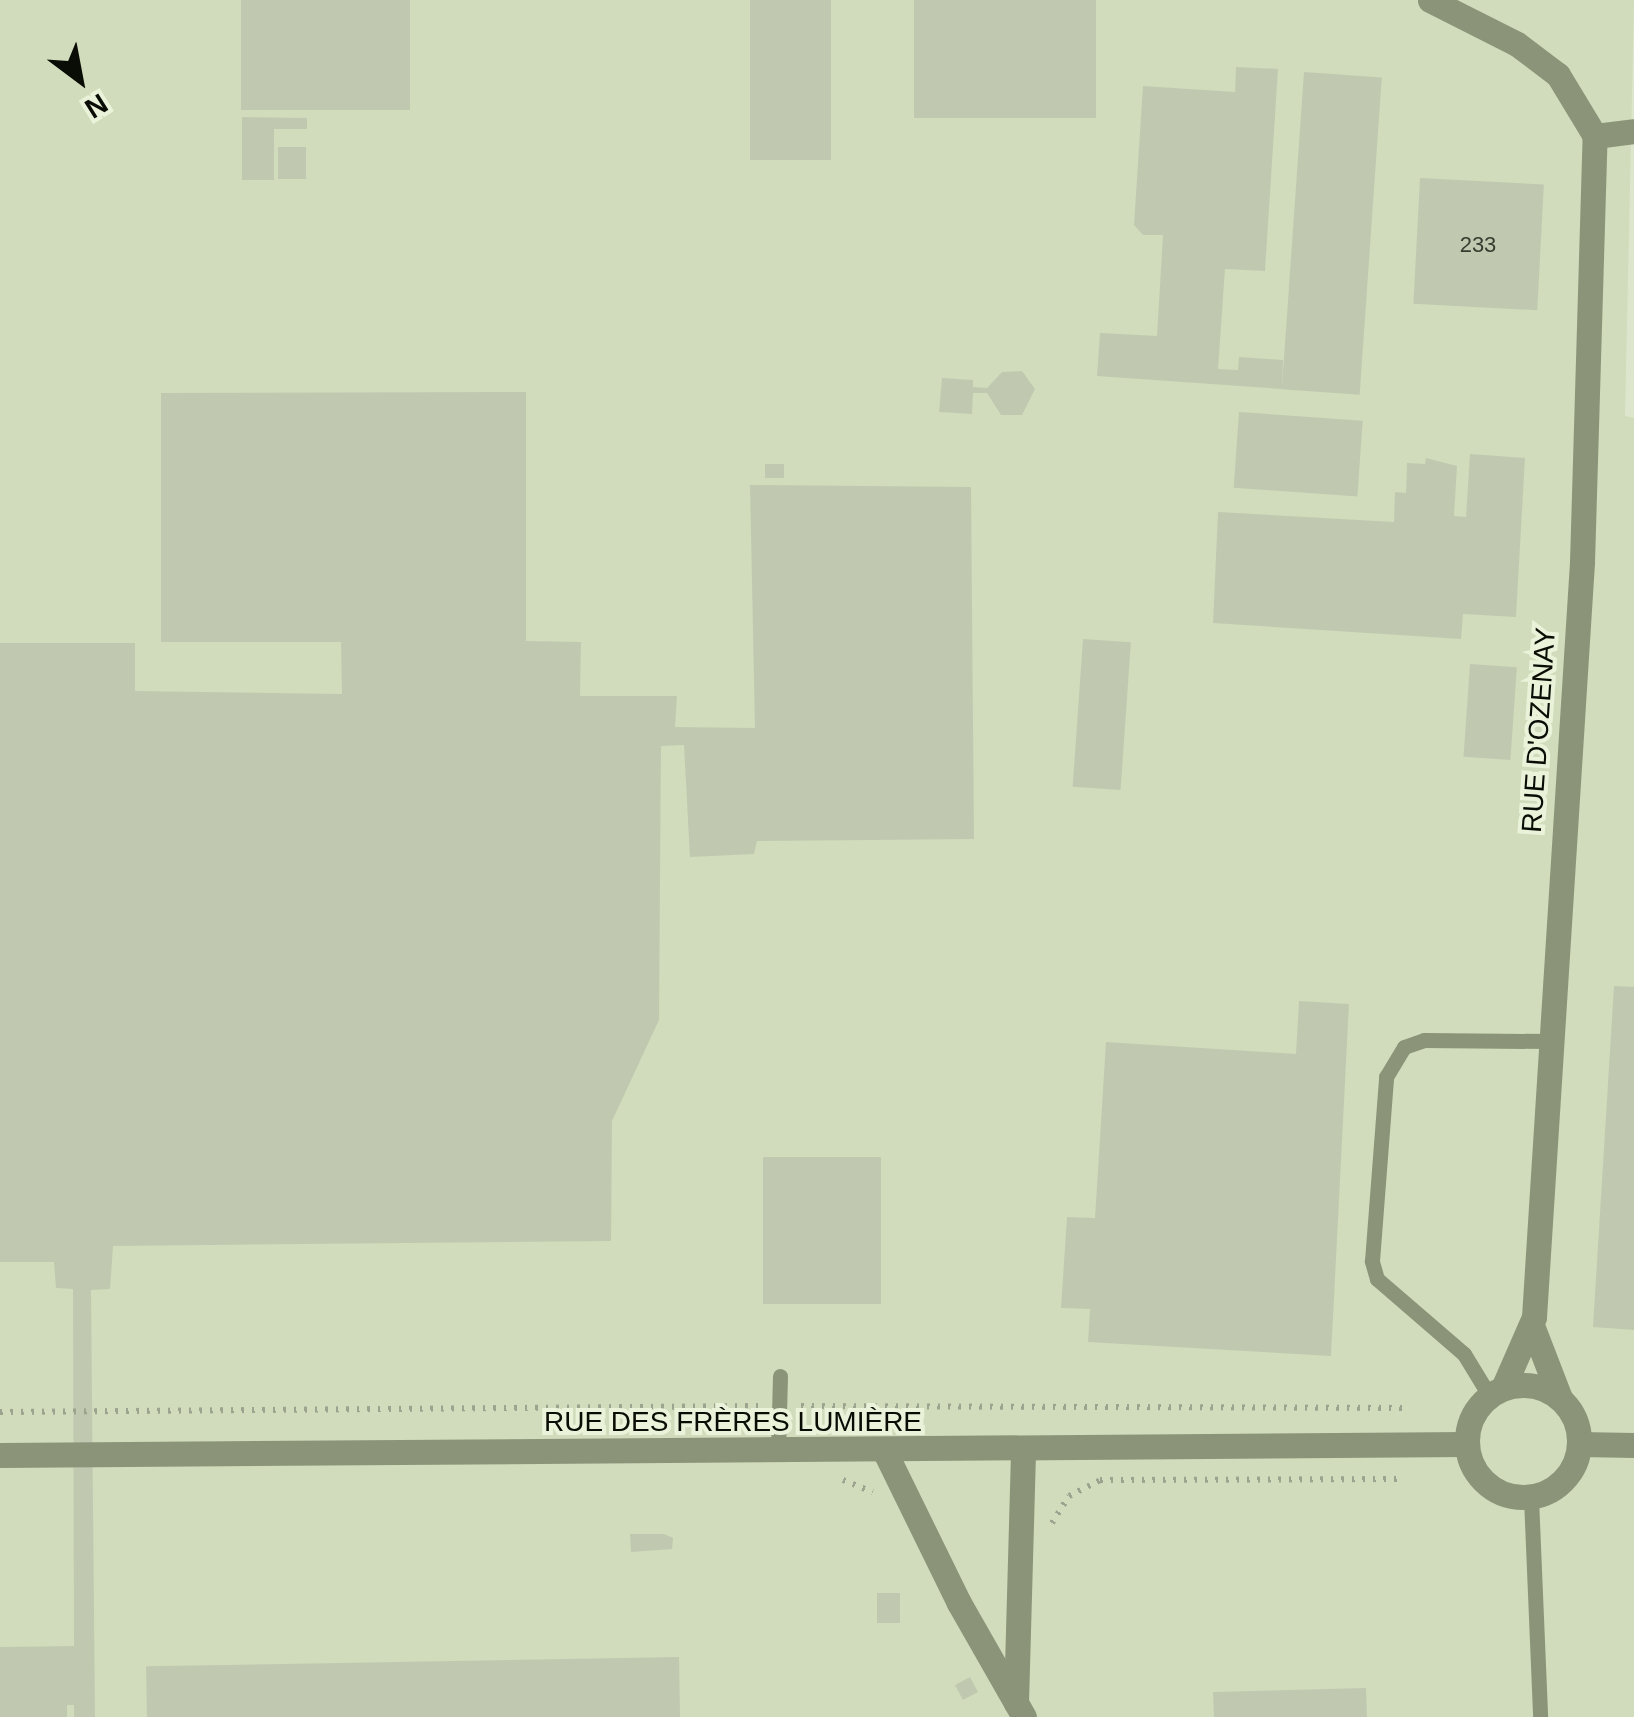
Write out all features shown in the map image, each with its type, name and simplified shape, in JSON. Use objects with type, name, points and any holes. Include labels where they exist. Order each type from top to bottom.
[{"type":"street","points":[[1430,0],[1517,44],[1558,76],[1595,136],[1634,131]]},
{"type":"street","name":"RUE D'OZENAY","points":[[1560,1398],[1533,1328],[1582,562],[1595,136]]},
{"type":"street","name":"RUE D'OZENAY","points":[[1496,1392],[1533,1328]]},
{"type":"street","points":[[1532,1385],[1560,1398],[1578,1427],[1579,1444],[1564,1480],[1530,1498],[1486,1485],[1466,1444],[1476,1409],[1496,1392],[1532,1385]]},
{"type":"street","name":"RUE DES FRÈRES LUMIÈRE","points":[[0,1455],[885,1452],[1466,1444]]},
{"type":"street","points":[[1579,1444],[1634,1445]]},
{"type":"street","points":[[1020,1710],[1023,1448]]},
{"type":"street","points":[[885,1452],[1020,1710]]},
{"type":"lane","points":[[1496,1392],[1464,1354],[1377,1279],[1372,1262],[1386,1076],[1404,1047],[1424,1040],[1549,1042]]},
{"type":"lane","points":[[778,1452],[780,1376]]},
{"type":"lane","points":[[1530,1498],[1540,1717]]},
{"type":"path","points":[[0,1412],[779,1406],[1406,1408]]},
{"type":"path","points":[[1050,1537],[1052,1519],[1069,1496],[1100,1480],[1401,1478]]},
{"type":"shaded area","points":[[0,0],[1634,0],[1625,416],[1634,418],[1634,1717],[0,1717]]},
{"type":"building","points":[[241,0],[410,0],[410,110],[241,110]]},
{"type":"building","points":[[750,0],[831,0],[831,160],[750,160]]},
{"type":"building","points":[[914,0],[1096,0],[1096,118],[914,118]]},
{"type":"building","points":[[1236,67],[1278,69],[1265,271],[1225,269],[1218,369],[1238,370],[1239,357],[1283,360],[1282,389],[1097,376],[1100,333],[1157,336],[1163,235],[1143,235],[1134,225],[1143,86],[1235,92]]},
{"type":"building","points":[[1304,72],[1382,77],[1360,395],[1282,389]]},
{"type":"building","points":[[242,117],[307,118],[307,129],[274,129],[274,180],[242,180]]},
{"type":"building","points":[[278,147],[306,147],[306,179],[278,179]]},
{"type":"building","points":[[1420,178],[1544,184],[1537,310],[1413,304]]},
{"type":"building","points":[[1022,371],[1035,389],[1022,415],[1001,415],[987,393],[973,393],[972,414],[939,412],[942,378],[973,380],[973,387],[987,388],[1002,372]]},
{"type":"building","points":[[526,392],[526,641],[581,642],[580,696],[677,696],[675,727],[755,728],[750,485],[971,487],[974,839],[757,841],[754,854],[690,857],[684,745],[661,746],[659,1020],[612,1121],[611,1241],[113,1246],[110,1289],[91,1290],[95,1717],[74,1717],[74,1705],[67,1705],[67,1717],[0,1717],[0,1647],[74,1646],[73,1289],[56,1288],[54,1262],[0,1262],[0,643],[135,643],[135,691],[342,694],[341,642],[161,642],[161,393]]},
{"type":"building","points":[[1239,412],[1363,421],[1357,496],[1234,488]]},
{"type":"building","points":[[1470,454],[1525,458],[1516,617],[1463,614],[1461,639],[1213,623],[1218,512],[1394,522],[1395,492],[1406,493],[1407,463],[1425,464],[1426,458],[1457,466],[1454,516],[1466,517]]},
{"type":"building","points":[[765,464],[784,464],[784,478],[765,478]]},
{"type":"building","points":[[1083,639],[1131,642],[1121,790],[1073,787]]},
{"type":"building","points":[[1470,664],[1517,667],[1510,760],[1464,757]]},
{"type":"building","points":[[1614,986],[1634,987],[1634,1330],[1593,1327]]},
{"type":"building","points":[[1299,1001],[1349,1004],[1331,1356],[1088,1342],[1090,1309],[1061,1308],[1067,1217],[1095,1218],[1106,1042],[1296,1054]]},
{"type":"building","points":[[763,1157],[881,1157],[881,1304],[763,1304]]},
{"type":"building","points":[[630,1534],[664,1534],[673,1538],[672,1549],[631,1552]]},
{"type":"building","points":[[877,1593],[900,1593],[900,1623],[877,1623]]},
{"type":"building","points":[[679,1657],[680,1717],[147,1717],[146,1666]]},
{"type":"building","points":[[970,1677],[978,1692],[963,1700],[955,1685]]},
{"type":"building","points":[[1366,1688],[1367,1717],[1214,1717],[1213,1692]]}]
